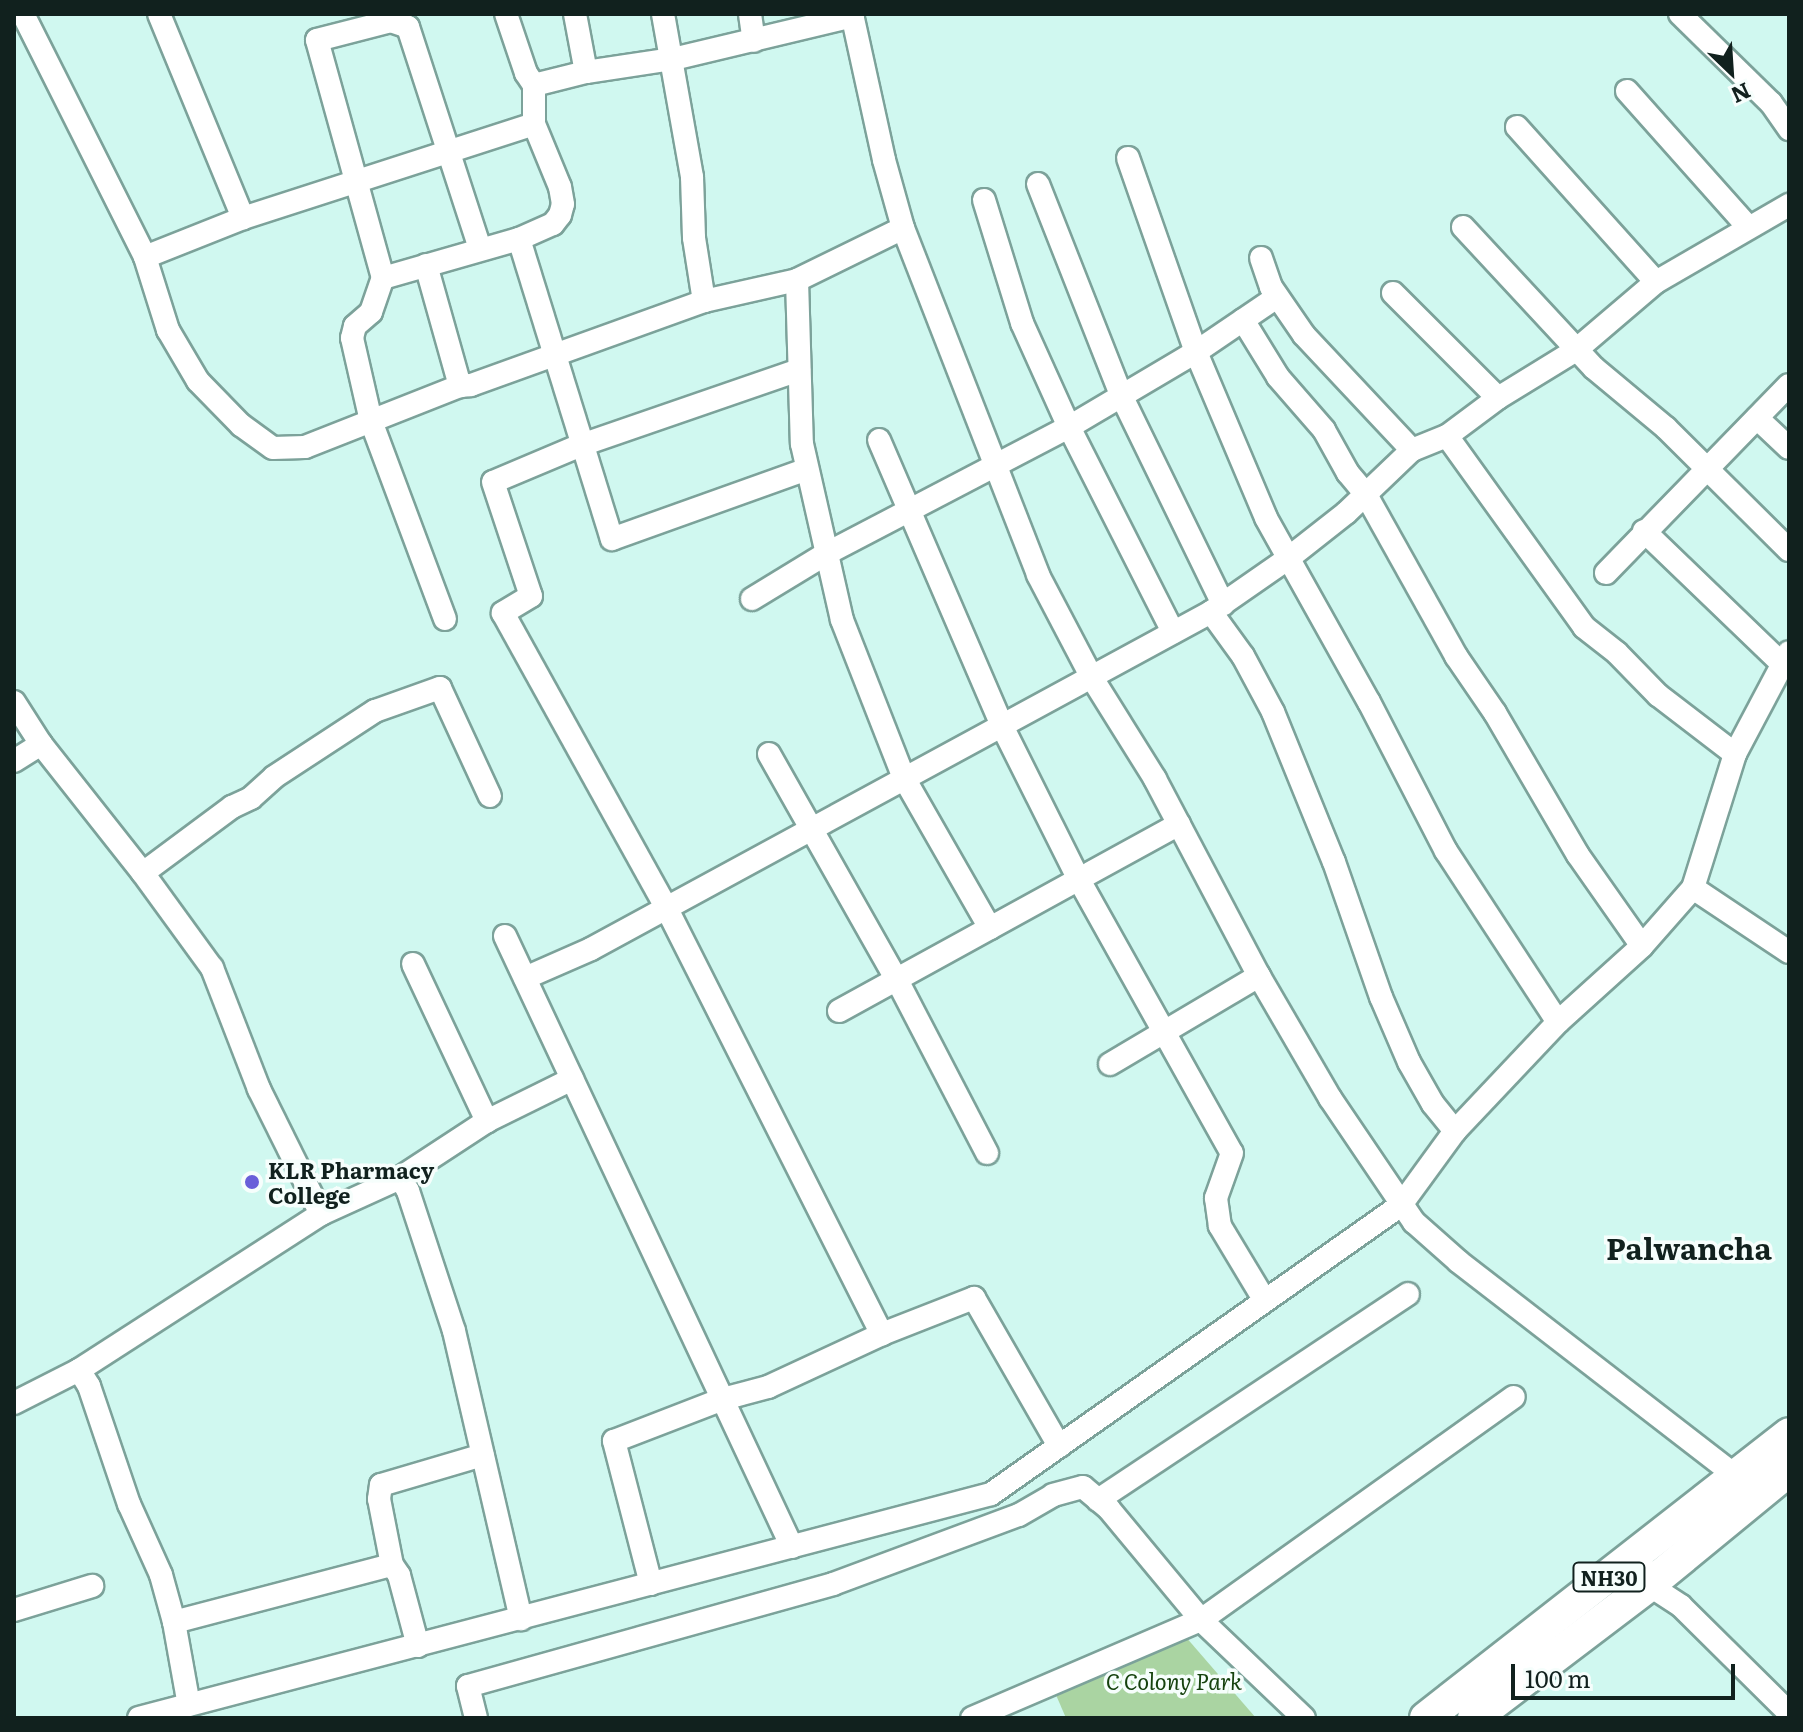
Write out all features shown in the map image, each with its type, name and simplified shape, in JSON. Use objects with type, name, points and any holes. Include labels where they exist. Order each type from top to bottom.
[{"type":"highway","name":"NH30","points":[[1426,1718],[1655,1542],[1789,1434]]},
{"type":"highway","name":"NH30","points":[[1474,1718],[1649,1585],[1789,1470]]},
{"type":"street","points":[[23,14],[145,257],[168,330],[198,381],[241,425],[273,448],[305,447],[460,386],[471,385],[704,301],[797,280],[903,228]]},
{"type":"street","points":[[159,14],[243,218]]},
{"type":"street","points":[[383,278],[519,239],[553,224],[563,204],[560,187],[534,124],[534,85],[526,73],[506,14]]},
{"type":"street","points":[[575,14],[586,72]]},
{"type":"street","points":[[663,14],[692,177],[694,238],[704,301]]},
{"type":"street","points":[[750,14],[754,41]]},
{"type":"street","points":[[1680,14],[1771,103],[1789,129]]},
{"type":"street","points":[[534,85],[586,72],[673,59],[852,15],[884,160],[903,228],[1038,575],[1092,678],[1179,824],[1259,976],[1330,1098],[1401,1205],[1459,1262],[1735,1475]]},
{"type":"street","points":[[445,619],[371,421],[352,338],[355,326],[371,312],[383,278],[317,40],[391,21],[408,27],[480,248]]},
{"type":"street","points":[[1627,91],[1748,227]]},
{"type":"street","points":[[145,257],[243,218],[450,154],[534,124]]},
{"type":"street","points":[[1517,127],[1656,282]]},
{"type":"street","points":[[1128,158],[1196,352],[1243,467],[1446,851],[1558,1022]]},
{"type":"street","points":[[1038,184],[1122,395],[1217,608],[1273,712],[1334,862],[1381,997],[1409,1062],[1433,1104],[1455,1131]]},
{"type":"street","points":[[984,200],[1022,323],[1069,427],[1173,632]]},
{"type":"street","points":[[525,978],[591,949],[1217,608],[1290,557],[1412,450],[1447,436],[1498,398],[1576,350],[1656,282],[1789,205]]},
{"type":"street","points":[[1463,227],[1576,350],[1666,428],[1789,550]]},
{"type":"street","points":[[519,239],[612,539],[807,469]]},
{"type":"street","points":[[1261,258],[1277,297],[1304,335],[1412,450]]},
{"type":"street","points":[[426,265],[460,386]]},
{"type":"street","points":[[797,280],[802,444],[824,555],[842,620],[904,778],[990,928]]},
{"type":"street","points":[[1393,293],[1498,398]]},
{"type":"street","points":[[752,599],[824,555],[1069,427],[1196,352],[1277,297]]},
{"type":"street","points":[[1243,320],[1278,377],[1324,430],[1348,473],[1365,493],[1456,656],[1489,703],[1578,855],[1642,946]]},
{"type":"street","points":[[799,370],[581,445],[493,482],[531,596],[503,613],[666,907],[882,1334]]},
{"type":"street","points":[[1606,573],[1789,385]]},
{"type":"street","points":[[1757,418],[1789,448]]},
{"type":"street","points":[[1447,436],[1584,627],[1617,653],[1658,695],[1735,754]]},
{"type":"street","points":[[879,440],[1002,726],[1078,878],[1232,1153],[1216,1198],[1220,1226],[1265,1301]]},
{"type":"street","points":[[139,1718],[991,1494],[1401,1205],[1455,1131],[1558,1022],[1642,946],[1693,888],[1735,754],[1786,658],[1644,531]]},
{"type":"street","points":[[143,873],[232,807],[251,798],[274,777],[375,711],[440,688],[490,796]]},
{"type":"street","points":[[14,702],[41,744],[143,873],[212,968],[259,1089],[321,1214]]},
{"type":"street","points":[[14,761],[41,744]]},
{"type":"street","points":[[769,754],[897,980],[987,1153]]},
{"type":"street","points":[[839,1011],[1179,824]]},
{"type":"street","points":[[1693,888],[1789,952]]},
{"type":"street","points":[[505,936],[792,1547]]},
{"type":"street","points":[[413,964],[487,1121]]},
{"type":"street","points":[[1110,1064],[1259,976]]},
{"type":"street","points":[[14,1403],[79,1370],[321,1214],[400,1178],[487,1121],[572,1079]]},
{"type":"street","points":[[400,1178],[408,1191],[454,1331],[521,1619]]},
{"type":"street","points":[[1098,1500],[1408,1294]]},
{"type":"street","points":[[651,1584],[614,1441],[723,1399],[768,1387],[882,1334],[974,1298],[1059,1446]]},
{"type":"street","points":[[79,1370],[89,1386],[129,1504],[161,1575],[174,1622],[189,1705]]},
{"type":"street","points":[[972,1718],[1201,1620],[1514,1397]]},
{"type":"street","points":[[418,1646],[399,1575],[392,1565],[379,1499],[381,1485],[483,1455]]},
{"type":"street","points":[[476,1718],[468,1686],[833,1584],[1019,1515],[1053,1495],[1083,1487],[1098,1500],[1201,1620],[1304,1718]]},
{"type":"street","points":[[1655,1542],[1649,1585],[1681,1606],[1789,1713]]},
{"type":"street","points":[[174,1622],[392,1565]]},
{"type":"street","points":[[14,1610],[92,1586]]},
{"type":"green space","name":"C Colony Park","points":[[1185,1636],[1256,1718],[1066,1718],[1056,1695]]},
{"type":"place","name":"KLR Pharmacy College","points":[[252,1182]]},
{"type":"district","name":"Palwancha","points":[[1689,1247]]}]
